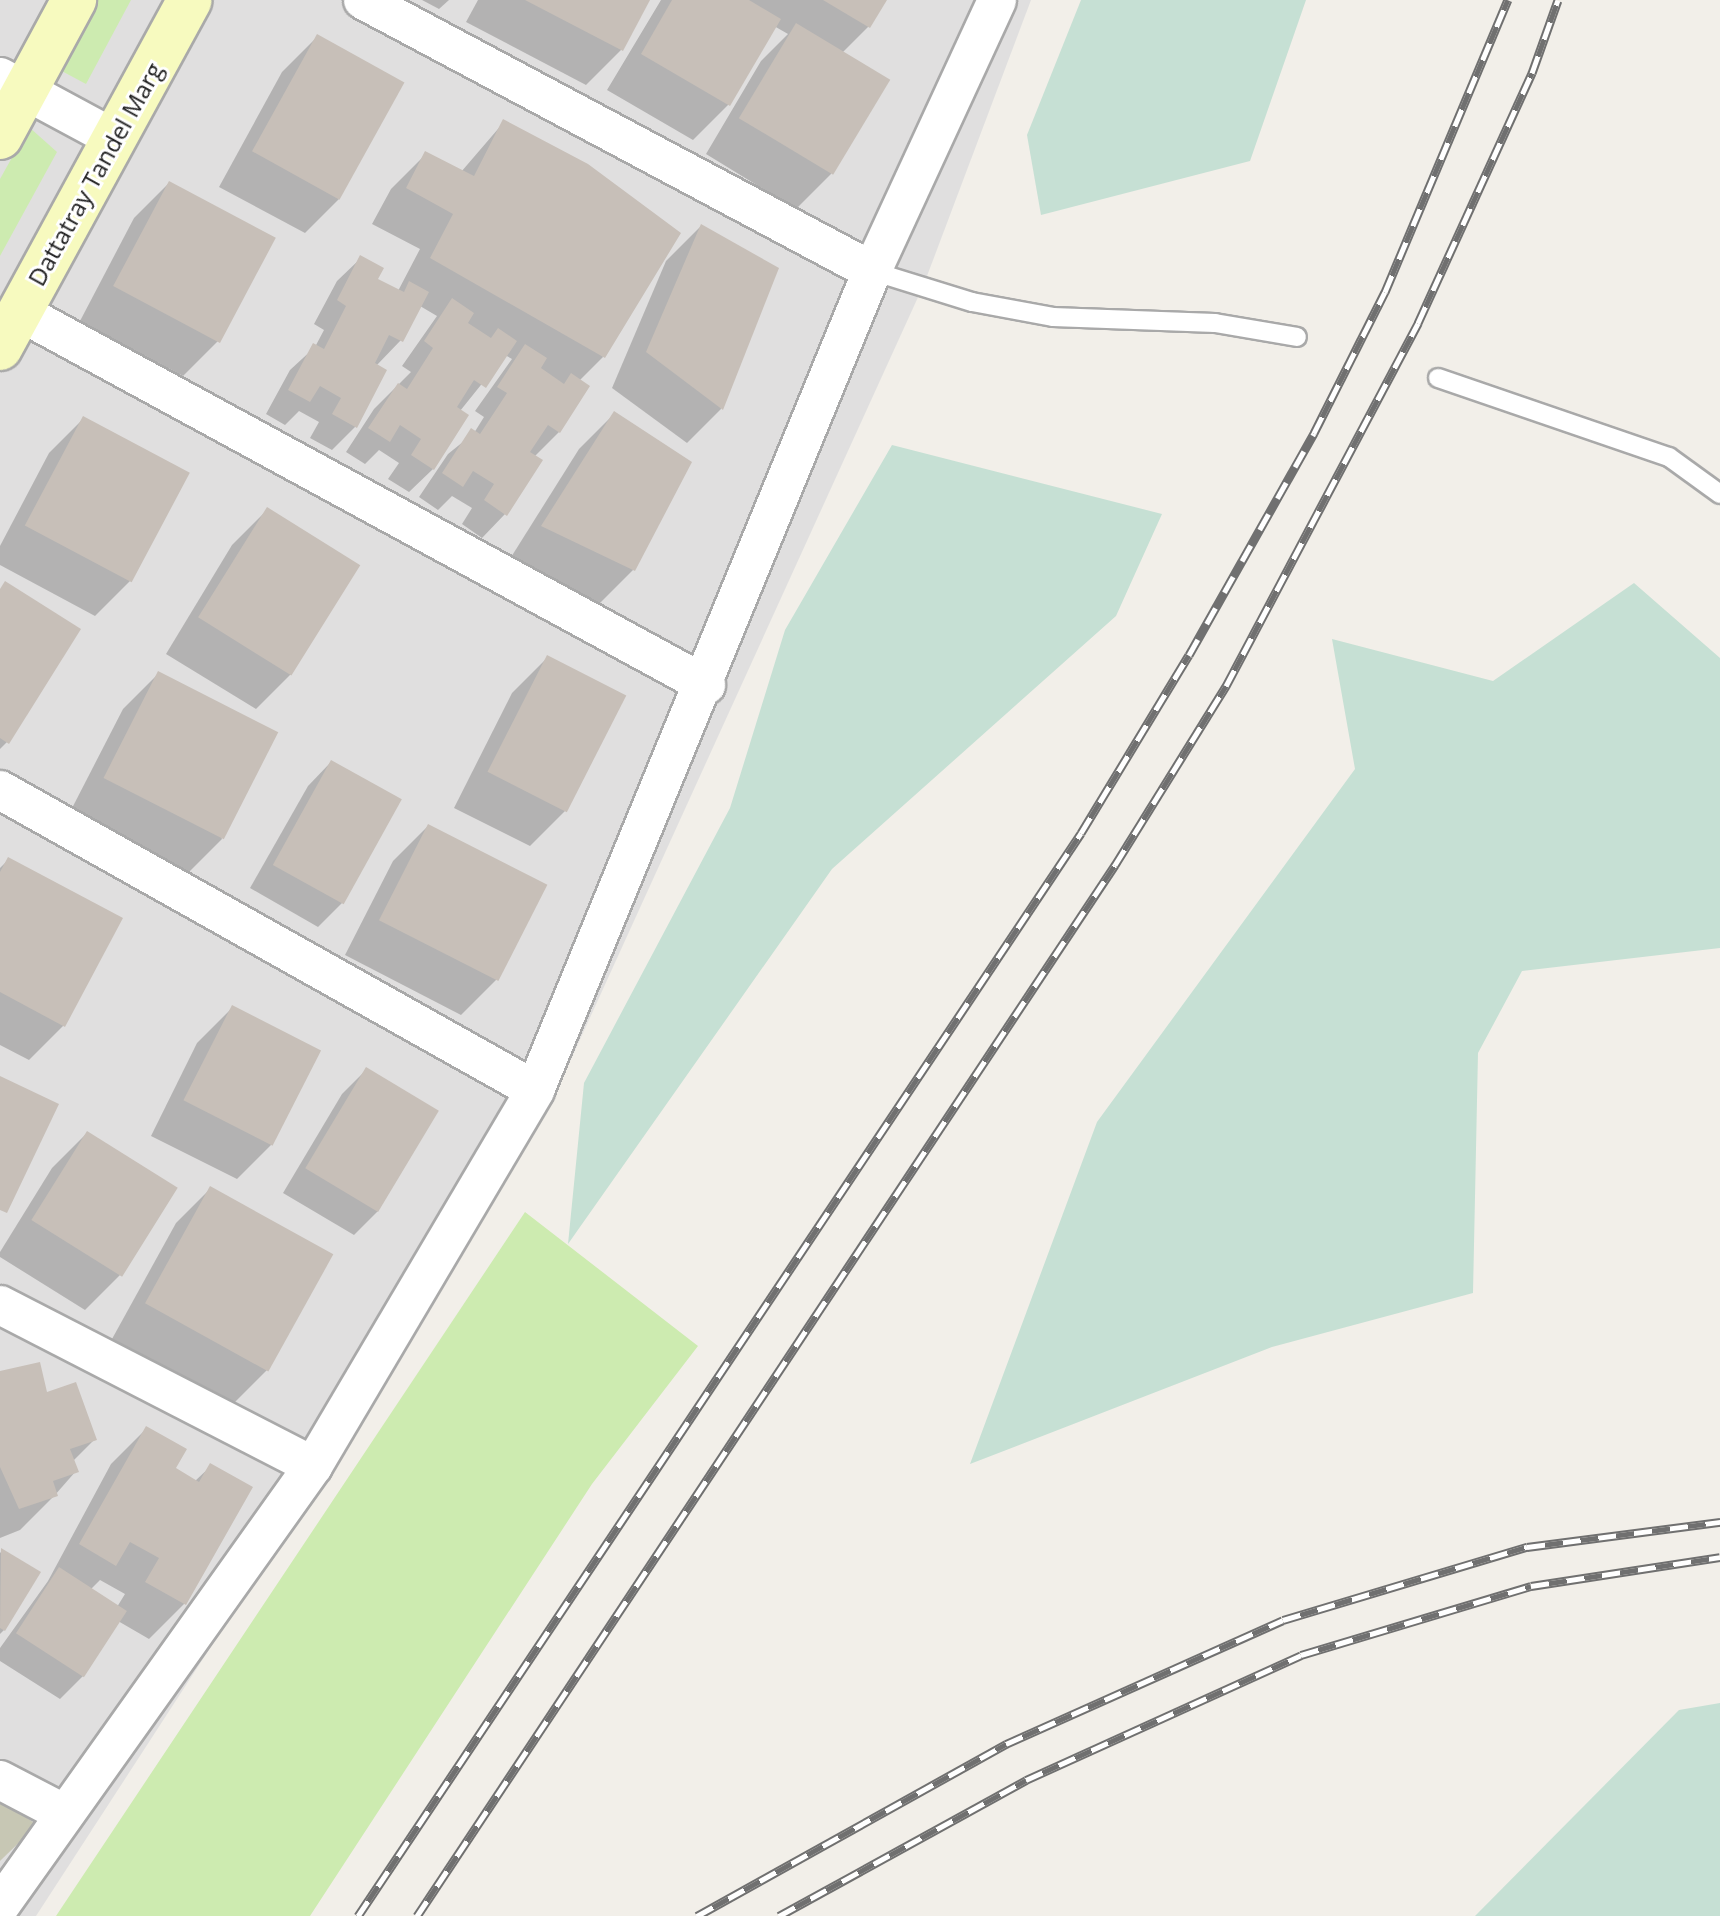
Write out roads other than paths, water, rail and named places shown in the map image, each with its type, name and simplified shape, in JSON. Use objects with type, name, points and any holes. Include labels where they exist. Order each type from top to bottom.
[{"type":"main road","points":[[0,137],[12,84],[74,0]]},
{"type":"main road","name":"Dattatray Tandel Marg","points":[[10,330],[190,0]]},
{"type":"street","points":[[363,0],[872,271]]},
{"type":"street","points":[[0,1906],[63,1813],[313,1466],[535,1090],[706,685],[872,271],[997,0]]},
{"type":"street","points":[[12,84],[115,139]]},
{"type":"street","points":[[10,330],[706,685]]},
{"type":"street","points":[[0,790],[535,1090]]},
{"type":"street","points":[[0,1305],[313,1466]]},
{"type":"street","points":[[0,1780],[63,1813]]},
{"type":"lane","points":[[872,271],[972,302],[1053,317],[1215,323],[1297,337]]},
{"type":"lane","points":[[1438,378],[1669,457],[1720,494]]},
{"type":"railway","points":[[358,1916],[1081,833],[1189,655],[1314,433],[1385,292],[1508,0]]},
{"type":"railway","points":[[417,1916],[1115,865],[1226,686],[1418,323],[1532,73],[1558,0]]},
{"type":"railway","points":[[697,1916],[1006,1744],[1283,1620],[1527,1547],[1720,1522]]},
{"type":"railway","points":[[779,1916],[1026,1780],[1301,1655],[1531,1586],[1720,1557]]}]
